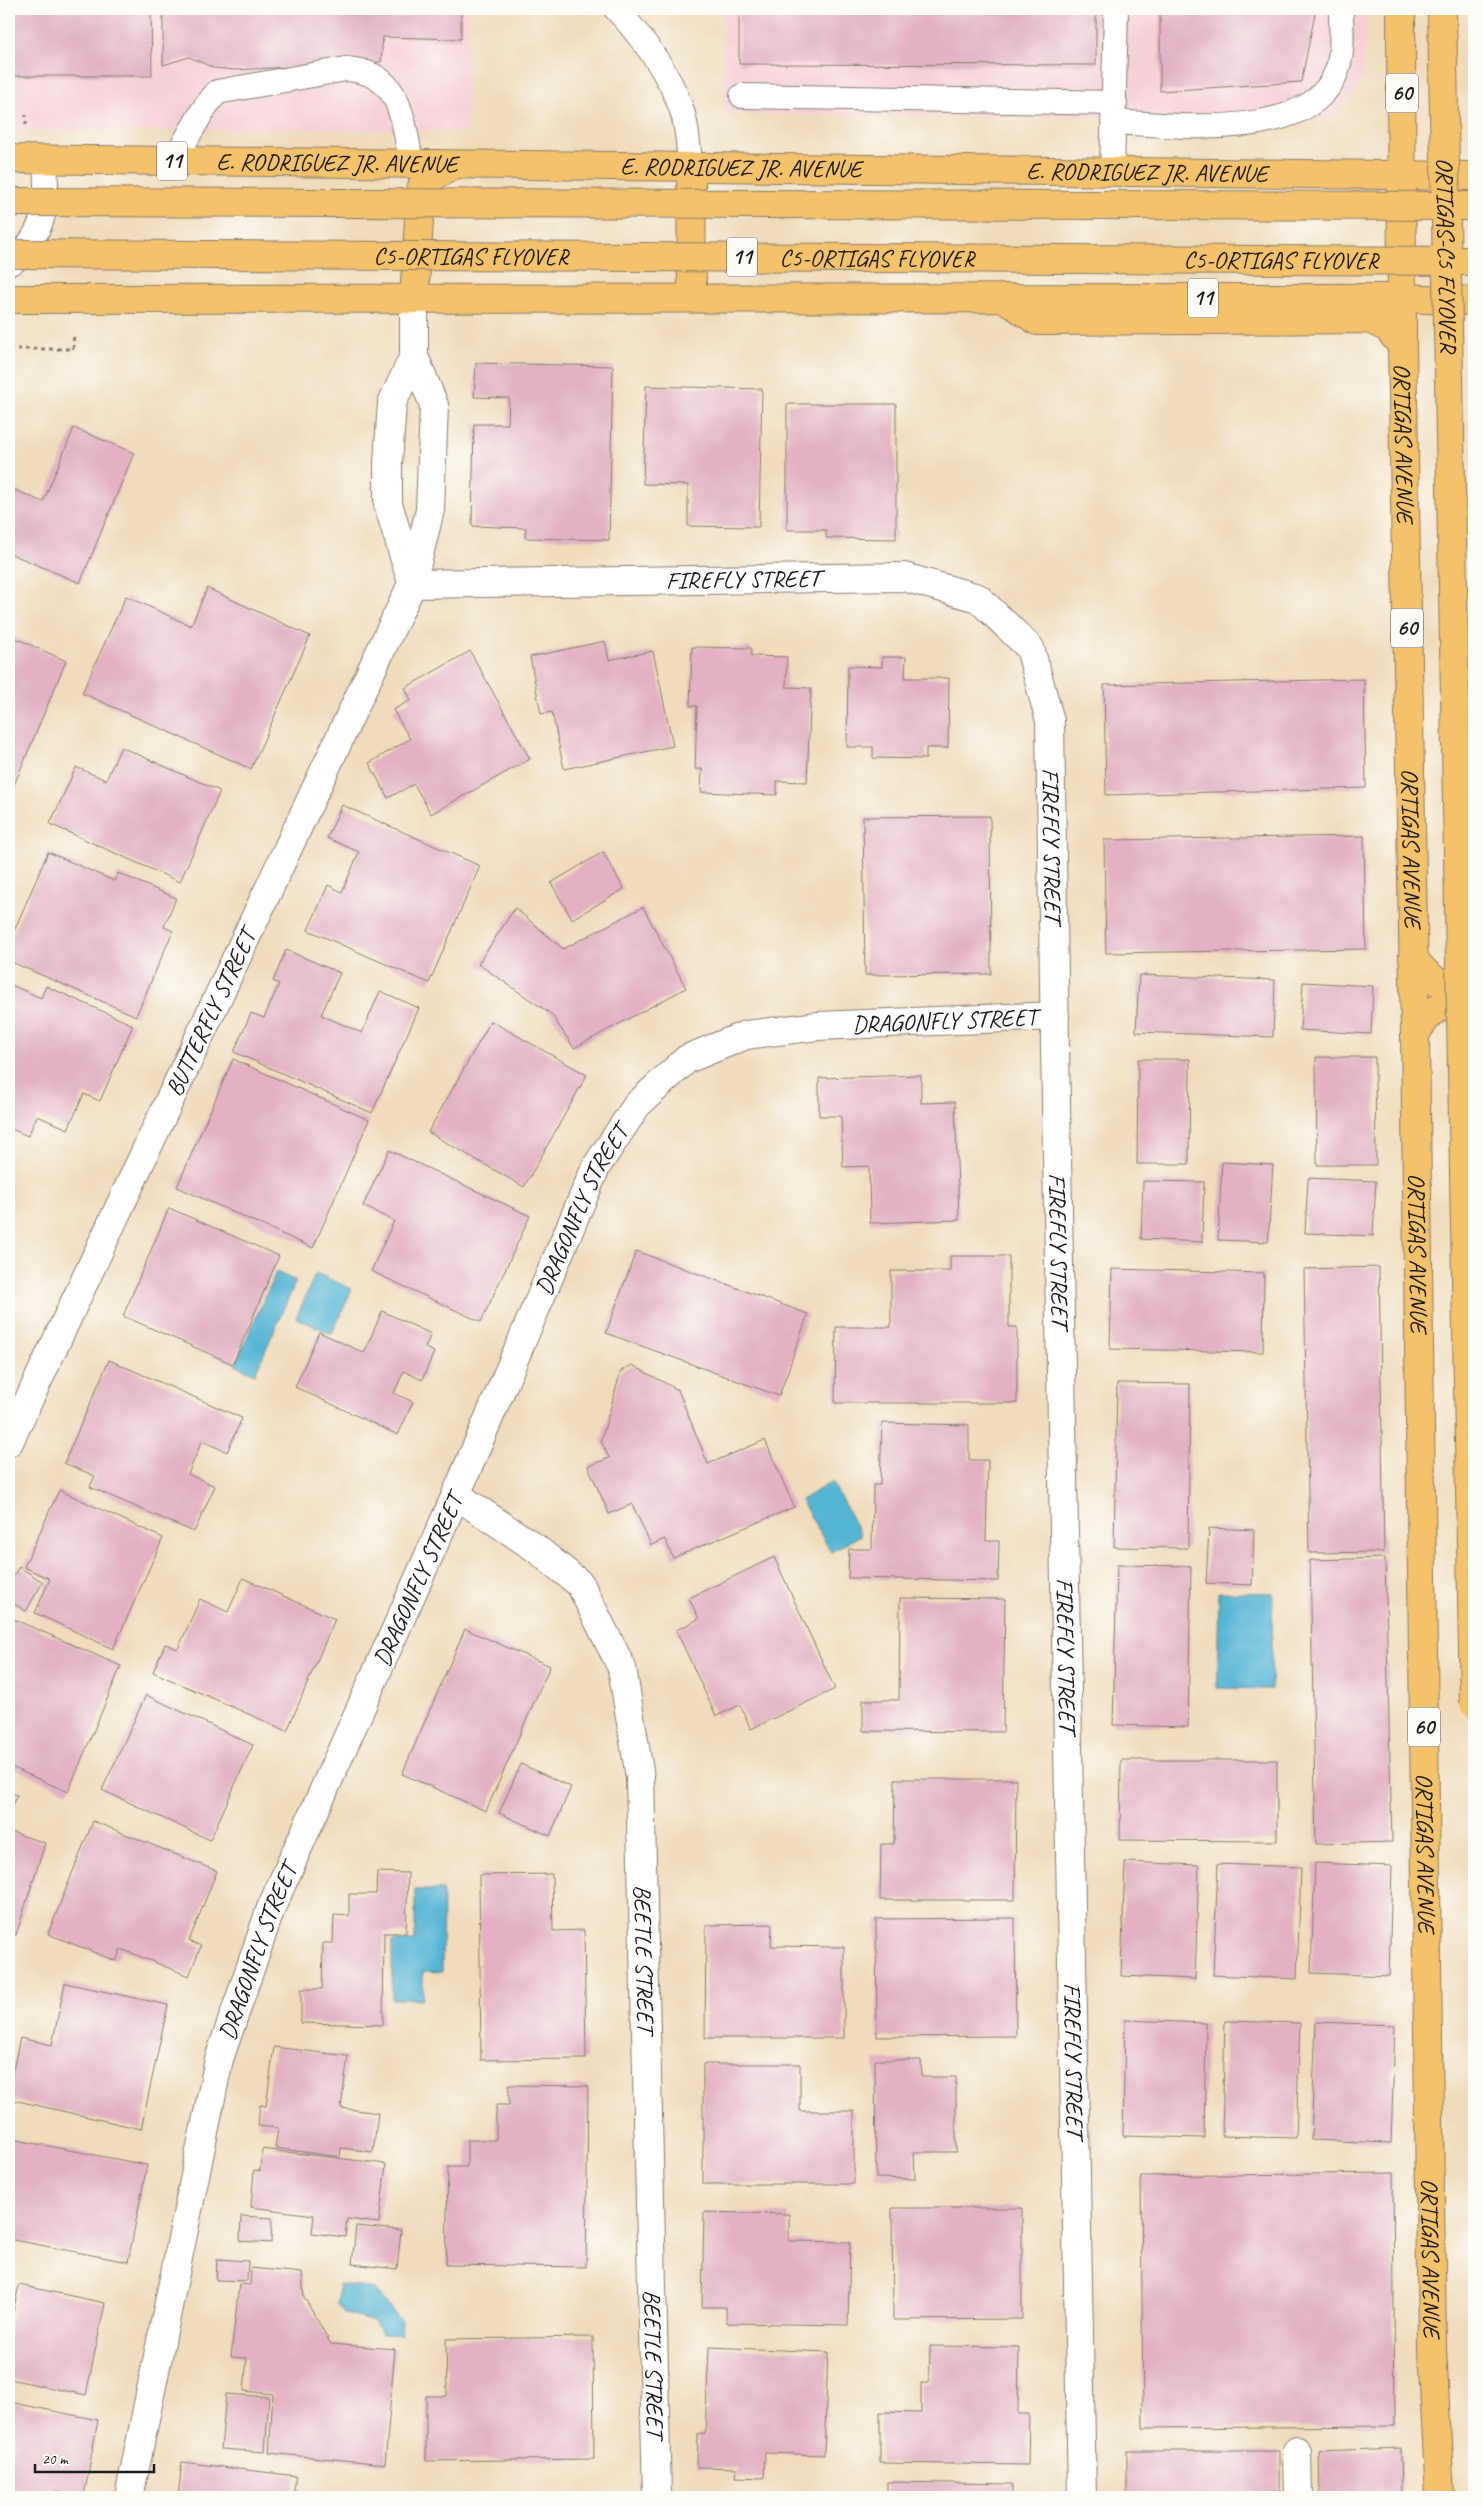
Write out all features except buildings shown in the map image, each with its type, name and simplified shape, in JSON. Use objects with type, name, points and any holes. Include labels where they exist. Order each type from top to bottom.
[{"type":"main road","name":"ORTIGAS AVENUE","points":[[1401,9],[1402,346],[1415,1034],[1432,2348],[1440,2497]]},
{"type":"main road","name":"ORTIGAS-C5 FLYOVER","points":[[1442,9],[1474,1703]]},
{"type":"main road","name":"E. RODRIGUEZ JR. AVENUE","points":[[9,159],[452,166],[1474,176]]},
{"type":"main road","points":[[414,298],[421,189],[424,182],[452,166]]},
{"type":"main road","points":[[691,168],[692,297]]},
{"type":"main road","name":"11","points":[[9,202],[1474,206]]},
{"type":"main road","name":"C5-ORTIGAS FLYOVER","points":[[9,254],[1474,261]]},
{"type":"main road","name":"11","points":[[9,299],[692,297],[1402,298],[1474,301]]},
{"type":"main road","points":[[1004,298],[1037,321],[1369,319],[1388,328],[1402,346]]},
{"type":"main road","points":[[1413,958],[1425,973],[1441,984],[1463,988],[1474,986]]},
{"type":"main road","points":[[1415,1034],[1421,1024],[1435,1009],[1452,1001],[1474,1002]]},
{"type":"street","name":"BUTTERFLY STREET","points":[[9,1442],[412,584],[430,510],[434,405],[414,356],[414,298]]},
{"type":"street","name":"BUTTERFLY STREET","points":[[412,584],[388,504],[388,470],[392,402],[414,356]]},
{"type":"street","name":"FIREFLY STREET","points":[[412,584],[904,577],[978,598],[1030,648],[1050,721],[1082,2497]]},
{"type":"street","name":"DRAGONFLY STREET","points":[[129,2497],[220,2059],[271,1908],[456,1495],[596,1167],[637,1105],[687,1059],[746,1035],[818,1026],[1055,1016]]},
{"type":"street","name":"BEETLE STREET","points":[[456,1495],[534,1547],[580,1584],[622,1668],[640,1778],[657,2497]]},
{"type":"street","points":[[1297,2451],[1298,2497]]},
{"type":"lane","points":[[616,9],[635,29],[663,70],[682,109],[691,168]]},
{"type":"lane","points":[[1112,173],[1115,113],[1116,9]]},
{"type":"lane","points":[[742,96],[1115,113],[1203,127],[1264,122],[1299,110],[1321,96],[1336,74],[1340,53],[1341,9]]},
{"type":"lane","points":[[173,162],[204,107],[216,92],[346,69],[361,69],[374,74],[388,84],[397,98],[412,165]]},
{"type":"lane","points":[[9,263],[19,259],[40,230],[46,186],[45,160]]},
{"type":"path","points":[[9,349],[73,349]]},
{"type":"shaded area","points":[[9,9],[468,9],[467,131],[277,128],[160,131],[9,130]]},
{"type":"shaded area","points":[[723,9],[1367,9],[1361,84],[1332,118],[1277,118],[724,114]]},
{"type":"water","points":[[276,1272],[296,1281],[255,1374],[235,1365]]},
{"type":"water","points":[[316,1273],[352,1289],[332,1334],[296,1318]]},
{"type":"water","points":[[832,1482],[861,1535],[831,1552],[801,1500]]},
{"type":"water","points":[[1219,1592],[1273,1593],[1271,1689],[1217,1688]]},
{"type":"water","points":[[415,1890],[443,1890],[442,1972],[423,1971],[423,1999],[392,1999],[392,1941],[415,1941]]},
{"type":"water","points":[[339,2284],[374,2289],[402,2322],[401,2335],[382,2334],[374,2322],[345,2314],[337,2304]]}]
